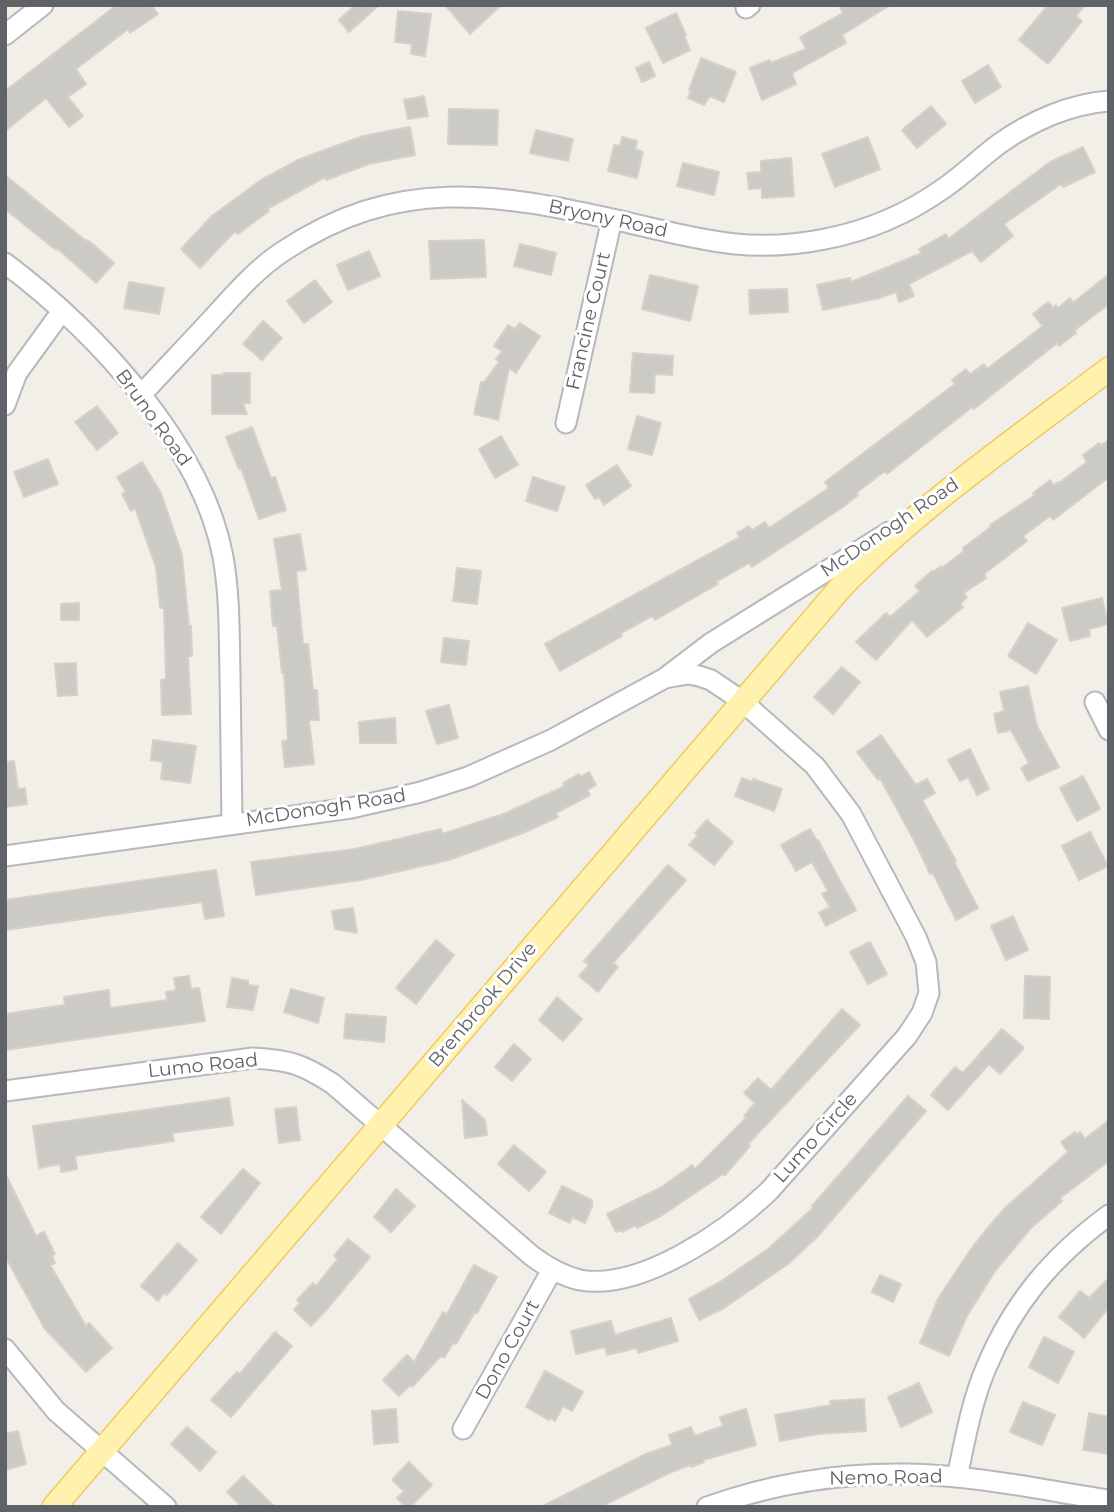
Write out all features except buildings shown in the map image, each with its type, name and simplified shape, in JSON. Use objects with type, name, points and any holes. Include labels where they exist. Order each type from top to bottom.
[{"type":"main road","name":"McDonogh Road","points":[[922,512],[1109,369]]},
{"type":"main road","name":"Brenbrook Drive","points":[[54,1507],[842,586],[875,552],[922,512]]},
{"type":"street","points":[[5,35],[43,5]]},
{"type":"street","name":"Bryony Road","points":[[141,396],[225,304],[281,253],[315,233],[361,212],[406,200],[448,196],[488,197],[526,201],[717,243],[755,247],[791,246],[867,228],[908,210],[943,188],[1000,143],[1029,125],[1059,112],[1109,100]]},
{"type":"street","name":"Francine Court","points":[[566,423],[612,219]]},
{"type":"street","name":"Bruno Road","points":[[5,263],[31,282],[107,355],[141,396],[177,445],[213,517],[223,557],[229,601],[232,824]]},
{"type":"street","points":[[5,405],[17,373],[62,311]]},
{"type":"street","name":"McDonogh Road","points":[[5,856],[351,808],[421,792],[468,777],[551,740],[665,678],[711,643],[922,512]]},
{"type":"street","name":"McDonogh Road","points":[[665,678],[688,674],[699,676],[711,680],[742,701]]},
{"type":"street","name":"Lumo Circle","points":[[380,1125],[532,1256],[552,1270],[581,1280],[609,1280],[644,1272],[682,1254],[747,1213],[907,1036],[922,1013],[929,993],[926,962],[916,937],[851,814],[815,766],[742,701]]},
{"type":"street","points":[[1095,702],[1109,730]]},
{"type":"street","name":"Lumo Road","points":[[5,1091],[253,1058],[284,1060],[308,1068],[333,1084],[380,1125]]},
{"type":"street","points":[[957,1478],[972,1411],[985,1370],[1021,1301],[1043,1272],[1109,1214]]},
{"type":"street","name":"Dono Court","points":[[463,1429],[552,1270]]},
{"type":"street","points":[[5,1349],[56,1411],[166,1507]]},
{"type":"street","name":"Nemo Road","points":[[707,1507],[741,1495],[827,1478],[908,1474],[957,1478],[1109,1500]]}]
